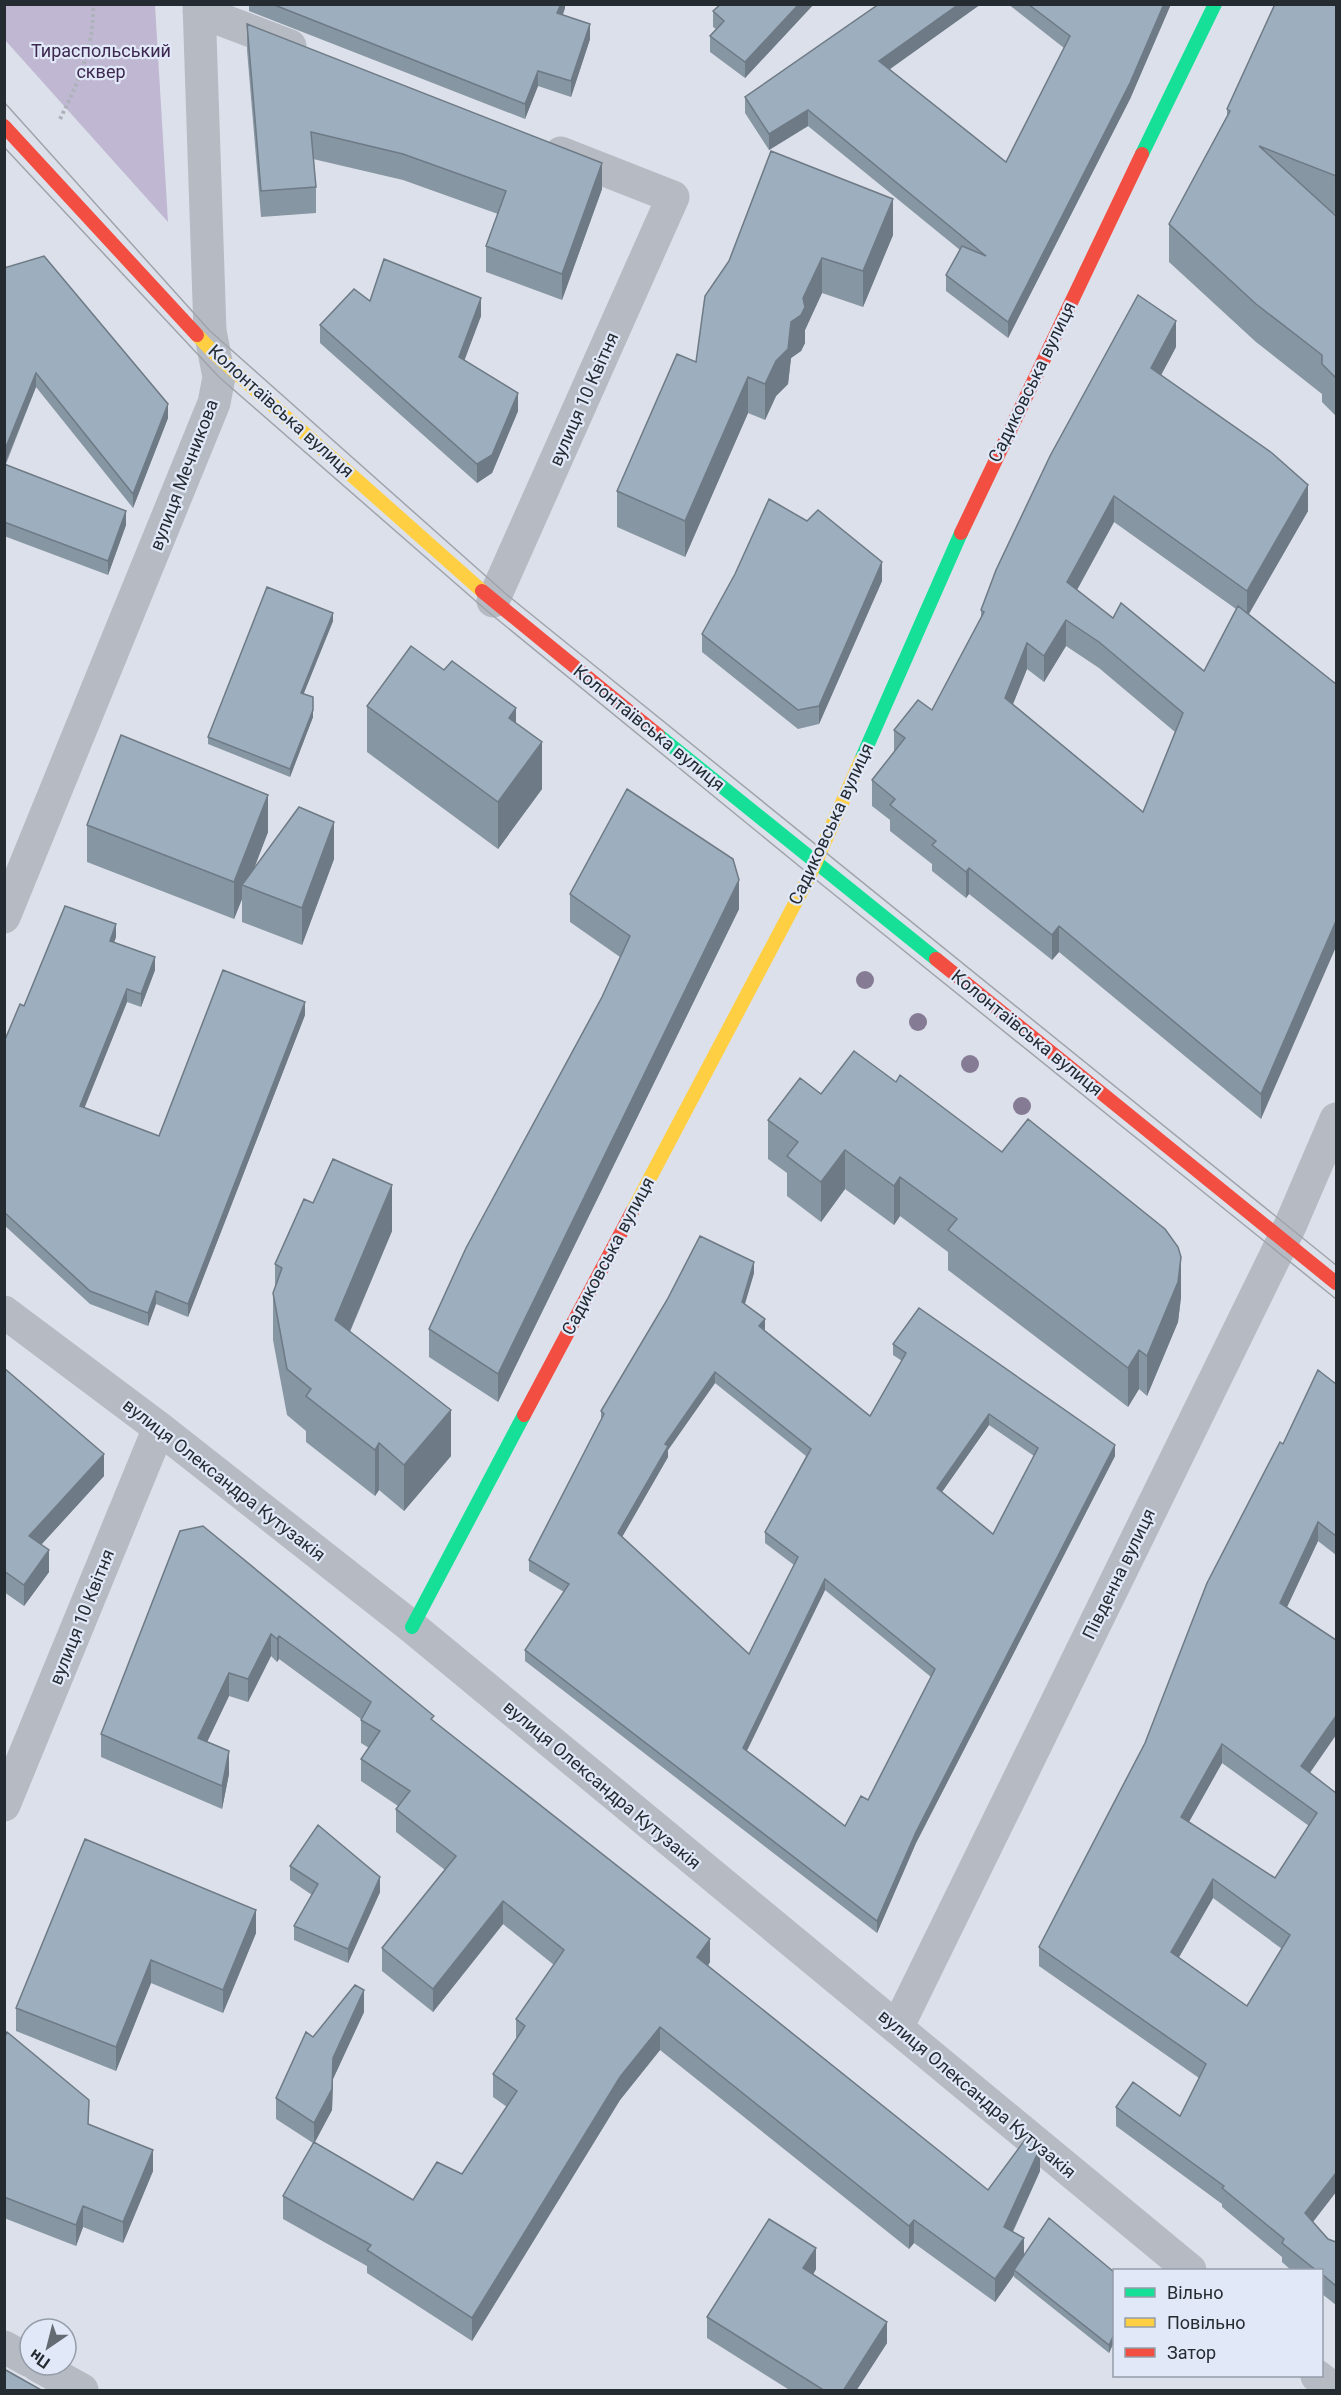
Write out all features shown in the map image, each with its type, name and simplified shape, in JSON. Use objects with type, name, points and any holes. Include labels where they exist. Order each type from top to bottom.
[{"type":"street","name":"Садиковська вулиця","points":[[412,1627],[815,863],[989,471],[1215,4]]},
{"type":"street","points":[[199,8],[320,58]]},
{"type":"street","name":"вулиця Мечникова","points":[[4,917],[214,403],[219,377],[210,331],[199,8]]},
{"type":"street","name":"Колонтаївська вулиця","points":[[4,126],[215,354],[493,601],[1336,1283]]},
{"type":"street","name":"вулиця 10 Квітня","points":[[493,601],[673,197],[530,140]]},
{"type":"street","name":"Південна вулиця","points":[[897,2028],[1284,1239],[1336,1119]]},
{"type":"street","name":"вулиця Олександра Кутузакія","points":[[4,1312],[159,1428],[412,1627],[1188,2269]]},
{"type":"street","name":"вулиця 10 Квітня","points":[[4,1805],[159,1428]]},
{"type":"street","points":[[4,2347],[18,2355]]},
{"type":"street","points":[[58,2377],[82,2391]]},
{"type":"street","points":[[1318,2377],[1335,2391]]},
{"type":"path","points":[[60,119],[82,74],[94,17],[93,4]]},
{"type":"green space","name":"Тираспольський сквер","points":[[4,5],[155,5],[168,222],[5,40]]},
{"type":"building","points":[[272,4],[561,4],[557,13],[590,24],[571,81],[538,71],[525,104]]},
{"type":"building","points":[[721,4],[799,4],[745,62],[710,36],[724,21],[713,11]]},
{"type":"building","points":[[879,4],[959,4],[879,61],[1006,162],[1070,36],[1028,4],[1164,4],[1130,83],[1008,322],[946,275],[962,246],[986,256],[808,110],[769,134],[745,97]]},
{"type":"building","points":[[1275,4],[1336,4],[1336,176],[1259,146],[1336,216],[1336,378],[1322,364],[1322,355],[1256,304],[1169,224],[1230,111],[1227,109]]},
{"type":"building","points":[[247,24],[602,163],[562,274],[486,246],[506,191],[403,154],[311,132],[316,187],[261,191]]},
{"type":"building","points":[[771,151],[893,199],[863,271],[822,258],[803,298],[805,307],[801,315],[791,322],[788,349],[776,361],[765,384],[748,377],[685,521],[617,491],[677,354],[696,362],[705,296],[729,261]]},
{"type":"building","points":[[44,256],[168,404],[133,494],[36,373],[4,452],[4,268]]},
{"type":"building","points":[[384,259],[481,298],[459,357],[518,393],[492,455],[477,464],[320,325],[354,289],[370,301]]},
{"type":"building","points":[[1138,295],[1176,321],[1151,368],[1272,453],[1308,485],[1247,591],[1114,496],[1067,582],[1113,618],[1121,603],[1204,671],[1238,606],[1336,684],[1336,921],[1261,1094],[1059,926],[1052,935],[969,868],[966,872],[932,845],[936,841],[890,805],[895,799],[872,780],[905,738],[894,730],[918,700],[932,710],[984,612],[981,610],[996,570],[1050,456]],"holes":[[[1066,620],[1099,642],[1183,713],[1143,812],[1005,698],[1027,643],[1044,656]]]},
{"type":"building","points":[[4,464],[126,511],[108,561],[4,522]]},
{"type":"building","points":[[769,499],[807,521],[818,510],[882,562],[819,706],[798,710],[702,634],[735,574]]},
{"type":"building","points":[[267,587],[333,613],[301,693],[313,697],[313,710],[290,769],[208,737]]},
{"type":"building","points":[[411,646],[444,670],[452,661],[516,708],[509,718],[542,742],[498,802],[367,706]]},
{"type":"building","points":[[121,735],[268,795],[234,882],[87,825]]},
{"type":"building","points":[[627,789],[733,859],[739,880],[498,1374],[429,1329],[466,1248],[602,997],[630,936],[570,894]]},
{"type":"building","points":[[299,807],[334,822],[302,908],[242,885]]},
{"type":"building","points":[[65,906],[116,924],[110,941],[155,957],[141,994],[127,989],[80,1106],[159,1136],[223,970],[305,1002],[188,1304],[156,1291],[148,1313],[90,1291],[4,1212],[4,1042],[20,1004],[24,1006]]},
{"type":"building","points":[[854,1051],[896,1082],[900,1075],[1002,1152],[1028,1119],[1165,1229],[1178,1247],[1181,1257],[1178,1282],[1147,1356],[1139,1350],[1128,1368],[948,1230],[957,1219],[900,1177],[894,1186],[845,1150],[821,1182],[787,1156],[798,1142],[768,1120],[800,1078],[821,1094]]},
{"type":"building","points":[[333,1159],[392,1185],[335,1320],[451,1410],[404,1465],[379,1443],[375,1450],[306,1396],[311,1389],[287,1369],[273,1293],[282,1268],[275,1264],[304,1199],[313,1203]]},
{"type":"building","points":[[700,1236],[754,1262],[742,1302],[765,1319],[759,1326],[870,1416],[906,1353],[893,1344],[919,1308],[1115,1445],[916,1832],[877,1921],[525,1650],[569,1584],[529,1560],[604,1414],[601,1411],[667,1300]],"holes":[[[715,1372],[811,1449],[765,1532],[798,1557],[749,1654],[618,1533],[668,1446],[665,1444]],[[989,1414],[1038,1448],[993,1534],[937,1488]],[[825,1579],[935,1669],[868,1800],[861,1796],[845,1826],[743,1748]]]},
{"type":"building","points":[[4,1368],[104,1454],[29,1536],[49,1550],[24,1585],[4,1571]]},
{"type":"building","points":[[1318,1370],[1336,1384],[1336,1536],[1318,1522],[1280,1603],[1336,1640],[1336,1716],[1301,1766],[1336,1793],[1336,2173],[1305,2213],[1328,2239],[1336,2242],[1336,2286],[1323,2275],[1323,2269],[1314,2269],[1282,2243],[1284,2239],[1222,2188],[1224,2186],[1116,2107],[1133,2082],[1180,2116],[1206,2064],[1039,1947],[1145,1743],[1207,1583],[1280,1442],[1283,1444]],"holes":[[[1222,1744],[1317,1813],[1275,1878],[1181,1817]],[[1213,1879],[1290,1935],[1247,2006],[1171,1952]]]},
{"type":"building","points":[[203,1526],[434,1716],[431,1719],[710,1939],[697,1957],[988,2190],[1027,2137],[1040,2148],[1004,2227],[1024,2238],[995,2279],[914,2220],[909,2226],[660,2027],[620,2077],[472,2318],[367,2250],[371,2245],[283,2196],[314,2142],[413,2200],[437,2162],[462,2174],[517,2091],[493,2074],[525,2026],[516,2019],[564,1950],[503,1901],[433,1989],[382,1948],[456,1856],[396,1809],[410,1791],[361,1759],[380,1731],[361,1720],[371,1702],[279,1636],[277,1639],[271,1634],[248,1679],[229,1673],[198,1738],[229,1751],[222,1786],[101,1734],[180,1531]]},
{"type":"building","points":[[318,1825],[380,1877],[348,1949],[294,1926],[318,1884],[290,1866]]},
{"type":"building","points":[[85,1839],[256,1910],[223,1990],[151,1960],[116,2047],[16,2008]]},
{"type":"building","points":[[355,1985],[364,1990],[333,2058],[332,2089],[314,2123],[276,2098],[306,2032],[313,2037]]},
{"type":"building","points":[[7,2032],[89,2100],[88,2124],[153,2150],[123,2222],[83,2206],[76,2225],[4,2197],[4,2039]]},
{"type":"building","points":[[1049,2218],[1113,2271],[1113,2337],[1109,2345],[1014,2270]]},
{"type":"building","points":[[769,2219],[816,2248],[803,2268],[887,2322],[843,2391],[825,2391],[707,2317]]},
{"type":"building","points":[[4,2369],[43,2391],[4,2391]]},
{"type":"tram line","points":[[4,102],[210,331],[506,594],[1336,1265]]},
{"type":"tram line","points":[[4,147],[219,377],[486,610],[810,875],[1336,1299]]},
{"type":"traffic: fast","points":[[1142,154],[1215,4]]},
{"type":"traffic: fast","points":[[861,760],[961,533]]},
{"type":"traffic: fast","points":[[658,735],[936,959]]},
{"type":"traffic: fast","points":[[412,1627],[524,1415]]},
{"type":"traffic: slow","points":[[197,335],[215,354],[482,591]]},
{"type":"traffic: slow","points":[[632,1212],[810,875],[861,760]]},
{"type":"traffic: jam","points":[[4,126],[197,335]]},
{"type":"traffic: jam","points":[[961,533],[1142,154]]},
{"type":"traffic: jam","points":[[482,591],[658,735]]},
{"type":"traffic: jam","points":[[936,959],[1336,1283]]},
{"type":"traffic: jam","points":[[524,1415],[632,1212]]}]
